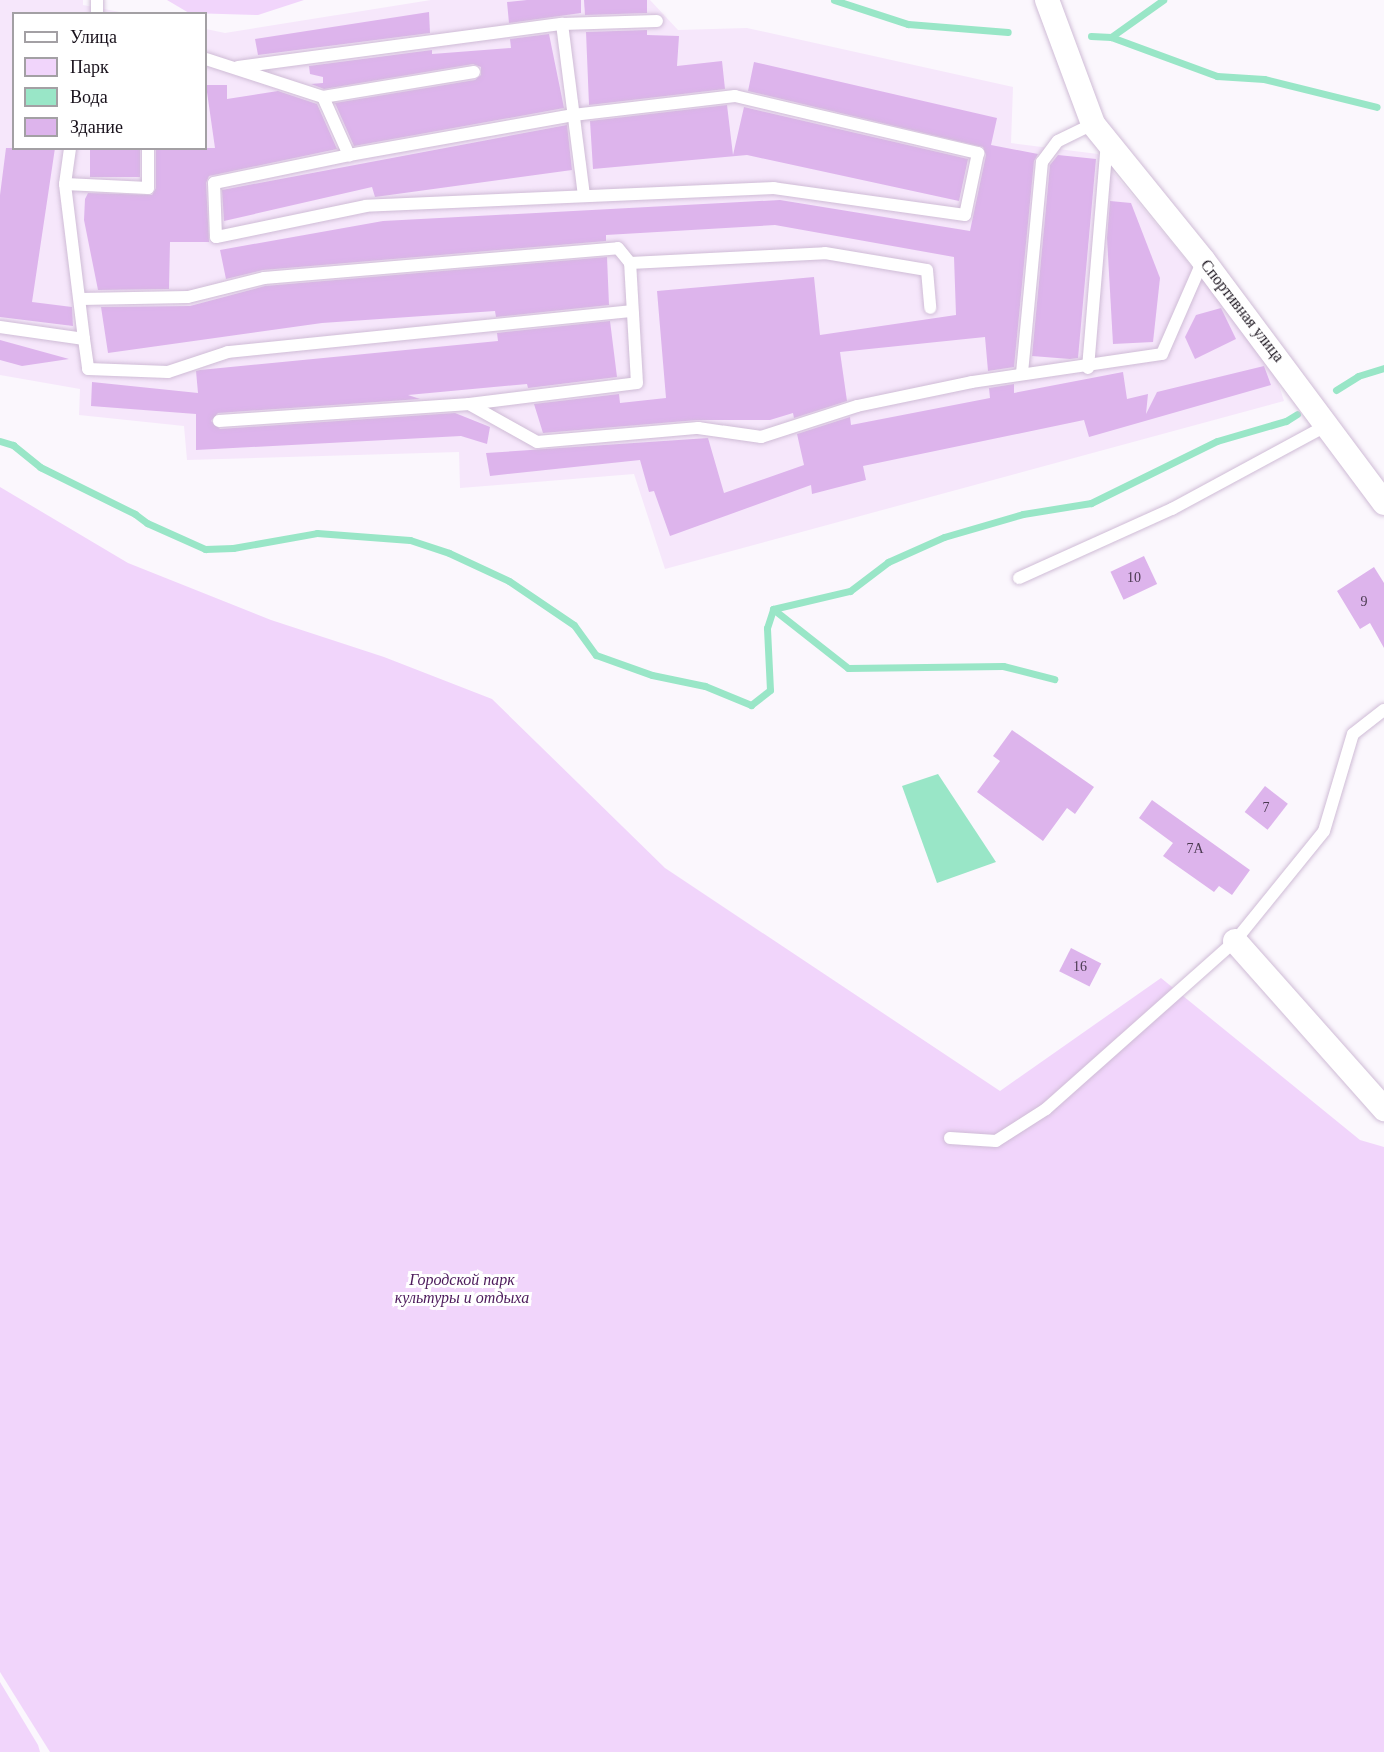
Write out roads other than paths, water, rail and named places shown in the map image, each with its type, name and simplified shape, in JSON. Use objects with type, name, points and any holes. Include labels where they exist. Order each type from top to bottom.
[{"type":"street","name":"Спортивная улица","points":[[1047,0],[1100,133],[1203,260],[1329,424],[1384,502]]},
{"type":"street","points":[[1235,941],[1384,1110]]},
{"type":"lane","points":[[238,67],[562,24],[657,21]]},
{"type":"lane","points":[[562,24],[584,196]]},
{"type":"lane","points":[[207,59],[238,67],[323,97],[474,72]]},
{"type":"lane","points":[[735,96],[978,153],[965,215],[774,188],[366,206],[216,237],[214,183],[349,156],[573,115],[735,96]]},
{"type":"lane","points":[[323,97],[349,156]]},
{"type":"lane","points":[[1022,373],[1042,162],[1058,141],[1100,133],[1088,368]]},
{"type":"lane","points":[[70,150],[65,184],[88,369],[168,372],[228,352],[632,312]]},
{"type":"lane","points":[[65,184],[148,188],[148,150]]},
{"type":"lane","points":[[80,298],[188,297],[264,278],[618,248],[630,263],[637,383],[469,404],[219,421]]},
{"type":"lane","points":[[630,263],[825,253],[927,270],[930,308]]},
{"type":"lane","points":[[469,404],[537,442],[698,428],[761,436],[857,406],[1022,373],[1088,368],[1162,354],[1203,260]]},
{"type":"lane","points":[[0,327],[84,339]]},
{"type":"lane","points":[[1019,578],[1172,509],[1329,424]]},
{"type":"lane","points":[[950,1138],[996,1141],[1046,1109],[1235,941],[1324,831],[1353,734],[1384,710]]},
{"type":"water","points":[[938,774],[996,862],[937,883],[902,786]]},
{"type":"waterway","points":[[834,0],[908,24],[1008,32]]},
{"type":"waterway","points":[[1111,37],[1163,0]]},
{"type":"waterway","points":[[1091,36],[1111,37],[1217,76],[1264,79],[1377,107]]},
{"type":"waterway","points":[[1336,390],[1358,376],[1384,368]]},
{"type":"waterway","points":[[0,441],[13,445],[40,467],[135,514],[147,523],[205,549],[233,548],[317,533],[410,540],[449,553],[509,581],[574,625],[596,655],[652,675],[705,686],[751,705],[770,690],[767,628],[773,609],[850,591],[888,562],[944,537],[1023,514],[1091,503],[1217,441],[1286,421],[1297,414]]},
{"type":"waterway","points":[[773,609],[848,668],[1003,666],[1054,679]]},
{"type":"park label","name":"Городской парк культуры и отдыха","points":[[462,1289]]}]
